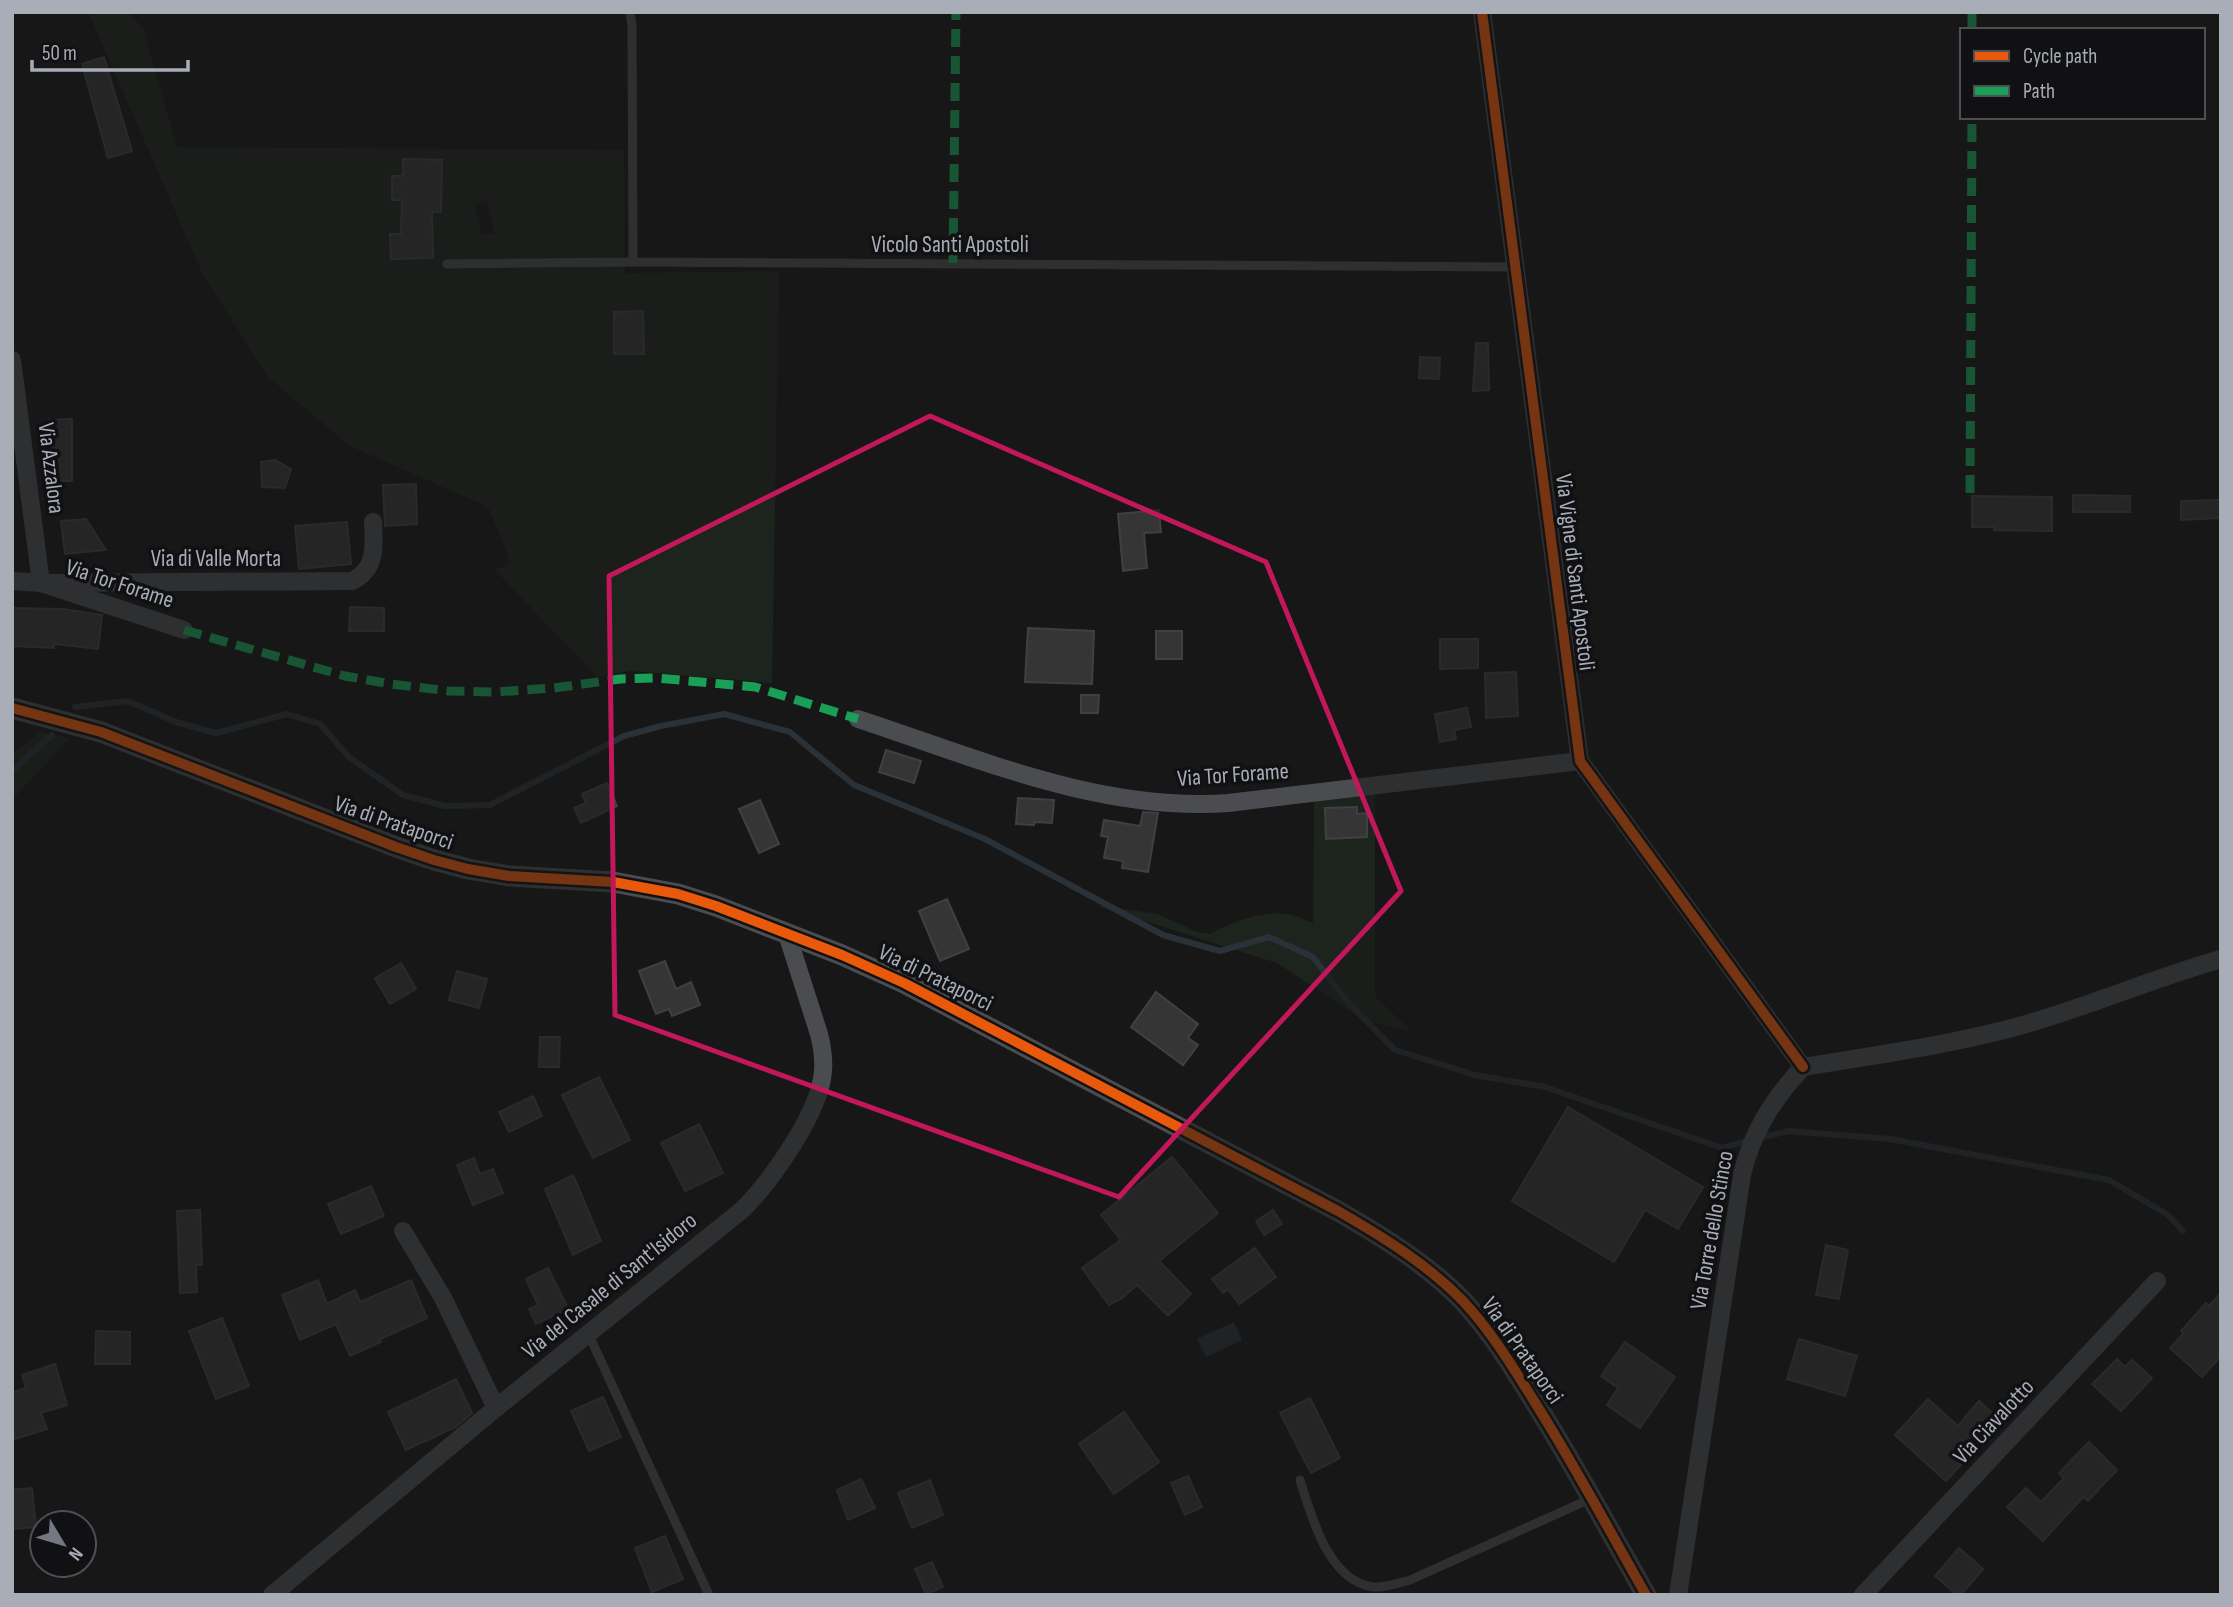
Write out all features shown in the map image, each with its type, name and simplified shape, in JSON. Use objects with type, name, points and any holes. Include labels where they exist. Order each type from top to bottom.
[{"type":"street","name":"Via Vigne di Santi Apostoli","points":[[1482,12],[1580,761],[1803,1067]]},
{"type":"street","name":"Via Azzalora","points":[[12,360],[41,583]]},
{"type":"street","name":"Via di Valle Morta","points":[[12,581],[352,581],[361,576],[372,561],[373,522]]},
{"type":"street","name":"Via Tor Forame","points":[[41,583],[184,630]]},
{"type":"street","name":"Via di Prataporci","points":[[12,708],[101,732],[433,860],[509,876],[598,881],[654,888],[702,901],[870,967],[948,1004],[1338,1212],[1406,1253],[1442,1282],[1482,1323],[1534,1401],[1646,1595]]},
{"type":"street","name":"Via Tor Forame","points":[[858,719],[1068,788],[1182,804],[1228,803],[1580,761]]},
{"type":"street","name":"Via del Casale di Sant'Isidoro","points":[[272,1595],[496,1408],[742,1210],[777,1169],[811,1110],[823,1073],[822,1046],[788,934]]},
{"type":"street","points":[[1803,1067],[2016,1027],[2221,959]]},
{"type":"street","name":"Via Torre dello Stinco","points":[[1678,1595],[1742,1175],[1753,1139],[1766,1113],[1803,1067]]},
{"type":"street","points":[[403,1231],[443,1298],[496,1408]]},
{"type":"street","name":"Via Ciavalotto","points":[[1863,1595],[2158,1281]]},
{"type":"lane","points":[[630,12],[633,262]]},
{"type":"lane","name":"Vicolo Santi Apostoli","points":[[447,264],[633,262],[1515,267]]},
{"type":"lane","points":[[588,1333],[709,1595]]},
{"type":"lane","points":[[1300,1480],[1322,1544],[1352,1578],[1374,1587],[1410,1580],[1592,1498]]},
{"type":"highlighted area","points":[[930,416],[1266,562],[1401,891],[1119,1197],[615,1015],[609,576]]},
{"type":"shaded area","points":[[88,12],[128,12],[143,28],[177,147],[624,150],[625,273],[779,271],[772,683],[630,671],[597,677],[495,570],[511,563],[488,507],[350,446],[269,378],[203,275]],"holes":[[[403,159],[442,160],[441,212],[402,211],[402,200],[392,200],[392,176],[403,176]],[[487,200],[494,233],[482,235],[474,204]]]},
{"type":"shaded area","points":[[40,732],[70,738],[12,800],[12,754]]},
{"type":"shaded area","points":[[1375,792],[1375,996],[1412,1032],[1364,1020],[1277,963],[1095,905],[1158,914],[1197,932],[1211,934],[1237,921],[1258,915],[1278,913],[1313,923],[1314,801]],"holes":[[[1356,807],[1357,814],[1367,814],[1367,837],[1327,839],[1325,808]]]},
{"type":"shaded area","points":[[1234,1322],[1242,1340],[1206,1357],[1197,1339]]},
{"type":"building","points":[[104,57],[132,151],[108,158],[82,64]]},
{"type":"building","points":[[403,159],[442,160],[441,212],[432,212],[433,258],[391,259],[390,234],[401,234],[402,200],[392,200],[392,176],[403,176]]},
{"type":"building","points":[[643,311],[644,354],[614,354],[614,312]]},
{"type":"building","points":[[1476,343],[1488,343],[1489,390],[1473,391]]},
{"type":"building","points":[[1420,357],[1440,358],[1439,379],[1419,378]]},
{"type":"building","points":[[72,419],[72,481],[49,481],[49,420]]},
{"type":"building","points":[[275,460],[291,469],[285,488],[262,487],[261,462]]},
{"type":"building","points":[[416,484],[417,524],[385,526],[383,485]]},
{"type":"building","points":[[2073,495],[2130,496],[2130,512],[2073,512]]},
{"type":"building","points":[[1972,496],[2052,497],[2052,531],[1972,527]]},
{"type":"building","points":[[2221,500],[2221,518],[2181,520],[2181,501]]},
{"type":"building","points":[[1159,510],[1161,532],[1144,533],[1147,568],[1123,571],[1118,514]]},
{"type":"building","points":[[86,519],[106,550],[65,554],[61,521]]},
{"type":"building","points":[[347,522],[351,564],[299,569],[295,526]]},
{"type":"building","points":[[350,607],[384,608],[384,631],[349,631]]},
{"type":"building","points":[[12,608],[63,609],[102,615],[98,649],[54,644],[54,648],[12,646]]},
{"type":"building","points":[[1028,628],[1094,631],[1092,684],[1025,682]]},
{"type":"building","points":[[1156,631],[1182,631],[1182,659],[1156,659]]},
{"type":"building","points":[[1440,639],[1478,639],[1478,668],[1440,669]]},
{"type":"building","points":[[1516,672],[1518,716],[1486,718],[1485,673]]},
{"type":"building","points":[[1081,695],[1099,695],[1098,713],[1081,713]]},
{"type":"building","points":[[1467,708],[1471,727],[1454,730],[1456,739],[1440,742],[1435,714]]},
{"type":"building","points":[[886,750],[921,761],[914,783],[879,772]]},
{"type":"building","points":[[607,783],[617,806],[581,823],[574,808],[586,803],[582,794]]},
{"type":"building","points":[[1018,798],[1054,800],[1052,823],[1016,824]]},
{"type":"building","points":[[760,800],[779,844],[759,853],[739,809]]},
{"type":"building","points":[[1357,807],[1357,814],[1367,813],[1367,837],[1326,839],[1325,808]]},
{"type":"building","points":[[1143,812],[1158,813],[1148,872],[1122,868],[1123,861],[1104,858],[1108,837],[1101,836],[1104,820],[1140,826]]},
{"type":"building","points":[[947,899],[969,949],[940,961],[919,911]]},
{"type":"building","points":[[665,961],[676,989],[691,982],[700,1005],[672,1016],[669,1009],[656,1014],[639,971]]},
{"type":"building","points":[[401,963],[416,989],[390,1004],[375,978]]},
{"type":"building","points":[[457,971],[487,979],[479,1008],[449,1000]]},
{"type":"building","points":[[1156,992],[1198,1024],[1188,1038],[1198,1045],[1183,1065],[1131,1027]]},
{"type":"building","points":[[540,1037],[560,1037],[559,1067],[539,1067]]},
{"type":"building","points":[[599,1077],[630,1140],[593,1158],[562,1095]]},
{"type":"building","points":[[533,1096],[542,1116],[509,1132],[499,1112]]},
{"type":"building","points":[[1568,1107],[1703,1187],[1678,1229],[1645,1210],[1614,1262],[1512,1201]]},
{"type":"building","points":[[699,1124],[723,1173],[685,1191],[661,1143]]},
{"type":"building","points":[[1172,1157],[1218,1213],[1159,1261],[1191,1294],[1168,1316],[1137,1285],[1109,1305],[1082,1268],[1121,1240],[1101,1215]]},
{"type":"building","points":[[474,1158],[480,1174],[493,1169],[503,1193],[473,1205],[457,1165]]},
{"type":"building","points":[[573,1175],[601,1241],[573,1255],[545,1189]]},
{"type":"building","points":[[371,1186],[384,1216],[341,1234],[328,1204]]},
{"type":"building","points":[[200,1210],[202,1265],[196,1265],[197,1292],[180,1293],[177,1211]]},
{"type":"building","points":[[1273,1210],[1282,1224],[1264,1235],[1256,1221]]},
{"type":"building","points":[[1826,1245],[1848,1250],[1839,1299],[1816,1295]]},
{"type":"building","points":[[1255,1248],[1276,1277],[1239,1304],[1228,1289],[1223,1293],[1212,1279]]},
{"type":"building","points":[[548,1268],[568,1308],[536,1324],[529,1309],[538,1305],[526,1279]]},
{"type":"building","points":[[318,1280],[327,1304],[355,1290],[360,1302],[411,1280],[427,1318],[350,1356],[336,1324],[300,1340],[282,1295]]},
{"type":"building","points":[[2221,1293],[2221,1356],[2202,1377],[2170,1348],[2206,1303],[2209,1306]]},
{"type":"building","points":[[222,1318],[249,1386],[216,1399],[189,1331]]},
{"type":"building","points":[[96,1331],[130,1332],[130,1364],[95,1364]]},
{"type":"building","points":[[1799,1339],[1857,1356],[1845,1396],[1787,1379]]},
{"type":"building","points":[[1625,1342],[1675,1377],[1640,1428],[1607,1405],[1618,1388],[1601,1376]]},
{"type":"building","points":[[2117,1359],[2125,1367],[2132,1360],[2152,1378],[2121,1411],[2092,1384]]},
{"type":"building","points":[[55,1364],[67,1405],[41,1413],[47,1429],[12,1440],[12,1393],[26,1388],[22,1375]]},
{"type":"building","points":[[456,1379],[472,1413],[456,1427],[406,1450],[388,1412]]},
{"type":"building","points":[[603,1397],[621,1437],[589,1451],[571,1411]]},
{"type":"building","points":[[1310,1398],[1340,1458],[1311,1473],[1280,1413]]},
{"type":"building","points":[[1928,1399],[1958,1426],[1979,1401],[1998,1418],[1977,1443],[1979,1445],[1946,1481],[1895,1435]]},
{"type":"building","points":[[1124,1412],[1159,1462],[1114,1494],[1079,1444]]},
{"type":"building","points":[[2089,1442],[2117,1470],[2088,1501],[2083,1497],[2043,1541],[2007,1507],[2026,1488],[2041,1502],[2064,1478],[2059,1473]]},
{"type":"building","points":[[1188,1476],[1202,1507],[1185,1515],[1171,1483]]},
{"type":"building","points":[[861,1479],[875,1508],[848,1520],[837,1490]]},
{"type":"building","points":[[930,1480],[943,1515],[912,1528],[898,1493]]},
{"type":"building","points":[[32,1488],[34,1509],[28,1509],[28,1528],[12,1529],[12,1490]]},
{"type":"building","points":[[665,1536],[683,1579],[652,1592],[635,1548]]},
{"type":"building","points":[[1959,1548],[1983,1569],[1961,1595],[1957,1595],[1935,1576]]},
{"type":"building","points":[[932,1562],[943,1587],[926,1594],[915,1569]]},
{"type":"waterway","points":[[75,707],[128,701],[176,722],[216,733],[287,714],[320,724],[350,758],[403,795],[445,806],[490,805],[624,736],[724,714],[790,732],[854,785],[985,839],[1163,935],[1220,951],[1269,937],[1313,957],[1346,1000],[1395,1050],[1475,1075],[1545,1087],[1722,1148],[1743,1142]]},
{"type":"waterway","points":[[12,771],[52,735]]},
{"type":"waterway","points":[[1764,1137],[1789,1131],[1890,1139],[2109,1180],[2168,1215],[2183,1231]]},
{"type":"marked path","points":[[953,263],[956,12]]},
{"type":"marked path","points":[[1972,12],[1972,28]]},
{"type":"marked path","points":[[1970,493],[1972,119]]},
{"type":"marked path","points":[[184,630],[345,676],[391,684],[449,691],[495,692],[554,688],[620,679],[657,678],[755,687],[858,719]]},
{"type":"cycle path","points":[[1482,12],[1580,761],[1803,1067]]},
{"type":"cycle path","points":[[12,708],[101,732],[434,860],[509,876],[613,882],[678,894],[716,906],[842,955],[904,983],[1338,1211],[1419,1263],[1463,1301],[1483,1324],[1549,1425],[1646,1595]]}]
